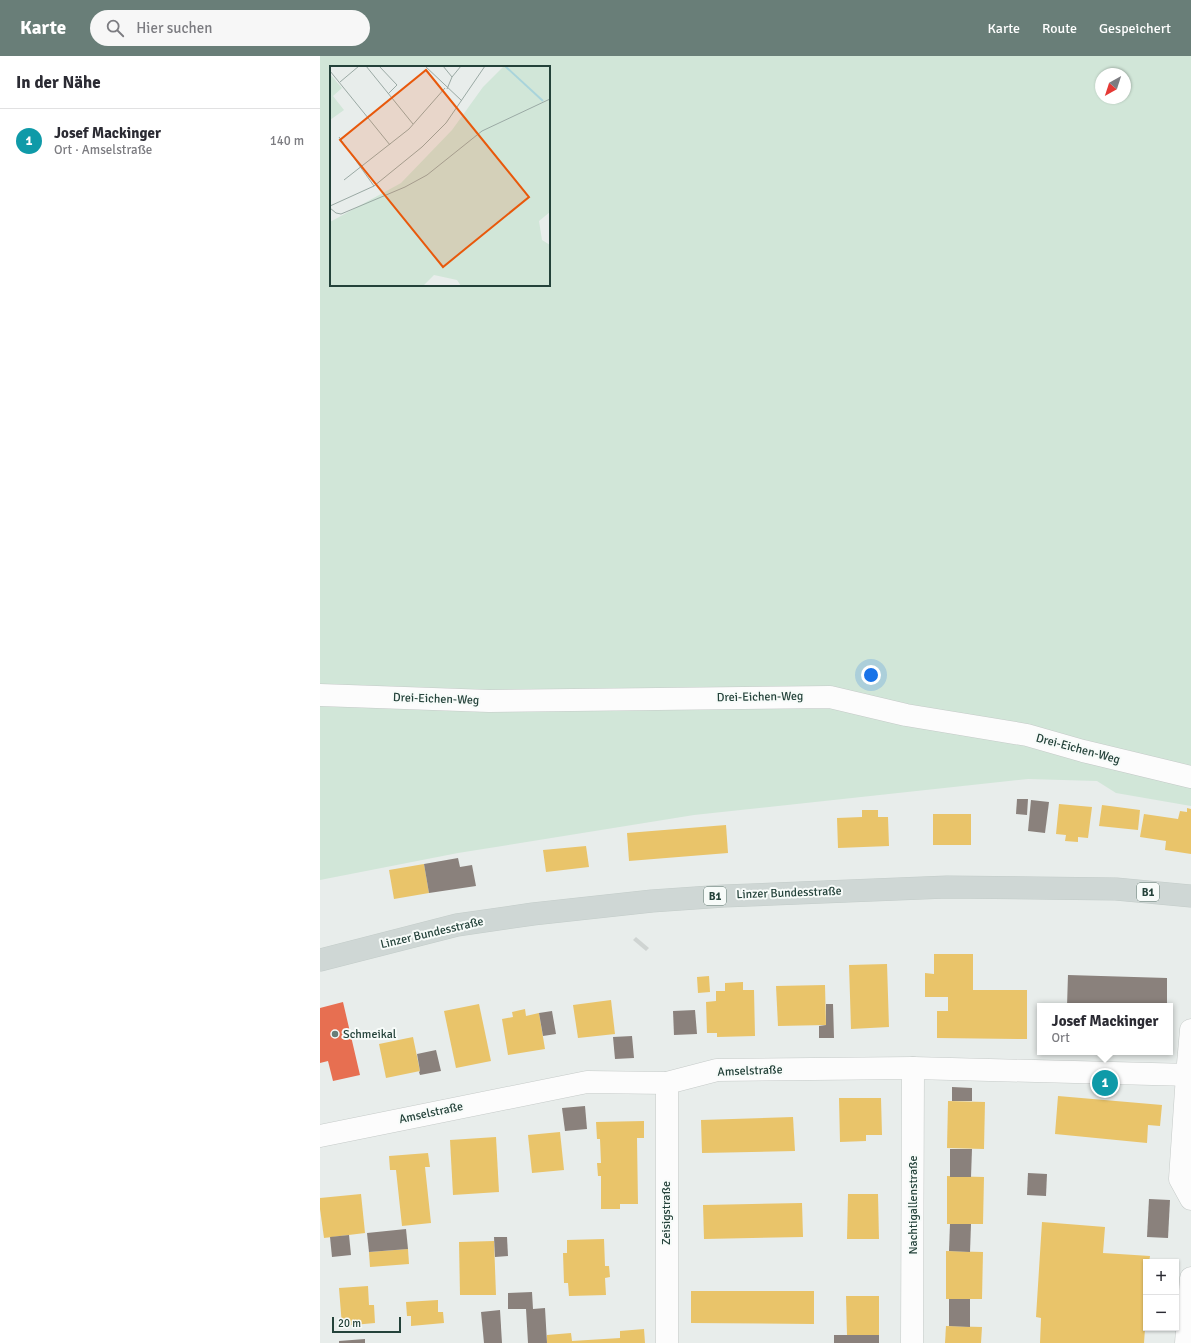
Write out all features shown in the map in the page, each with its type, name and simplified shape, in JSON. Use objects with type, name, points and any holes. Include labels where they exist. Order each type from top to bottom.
[{"type":"main road","name":"Linzer Bundesstraße","points":[[320,960],[457,925],[533,914],[666,900],[755,894],[947,887],[1116,889],[1191,896]]},
{"type":"street","name":"Drei-Eichen-Weg","points":[[320,695],[489,701],[830,697],[906,715],[1027,735],[1083,751],[1191,777]]},
{"type":"street","points":[[1191,1030],[1189,1075],[1180,1179],[1191,1200]]},
{"type":"street","name":"Amselstraße","points":[[320,1136],[587,1082],[667,1084],[717,1070],[913,1068],[1189,1075]]},
{"type":"street","name":"Nachtigallenstraße","points":[[912,1343],[913,1068]]},
{"type":"street","name":"Zeisigstraße","points":[[667,1084],[667,1343]]},
{"type":"street","points":[[1186,1343],[1191,1278]]},
{"type":"green space","points":[[320,56],[1191,56],[1191,806],[1116,793],[1097,781],[1028,779],[694,815],[458,853],[320,880]]},
{"type":"building: Wohnen","points":[[1059,804],[1092,807],[1088,838],[1078,837],[1078,842],[1065,841],[1066,835],[1056,834]]},
{"type":"building: Wohnen","points":[[1102,805],[1140,810],[1138,830],[1099,826]]},
{"type":"building: Wohnen","points":[[1187,808],[1191,809],[1191,854],[1165,850],[1166,841],[1140,837],[1144,814],[1178,819],[1180,811],[1187,812]]},
{"type":"building: Wohnen","points":[[862,810],[878,810],[878,817],[888,817],[889,846],[838,848],[837,818],[862,817]]},
{"type":"building: Wohnen","points":[[933,814],[971,814],[971,845],[933,845]]},
{"type":"building: Wohnen","points":[[726,825],[728,853],[629,861],[627,833]]},
{"type":"building: Wohnen","points":[[586,846],[589,867],[546,872],[543,850]]},
{"type":"building: Wohnen","points":[[424,864],[429,893],[394,899],[389,870]]},
{"type":"building: Wohnen","points":[[934,954],[973,954],[973,990],[1027,990],[1027,1039],[937,1038],[937,1011],[948,1011],[948,997],[925,997],[925,973],[934,974]]},
{"type":"building: Wohnen","points":[[887,964],[889,1027],[851,1029],[849,965]]},
{"type":"building: Wohnen","points":[[709,976],[710,992],[698,993],[697,977]]},
{"type":"building: Wohnen","points":[[743,982],[743,990],[754,990],[755,1036],[717,1037],[717,1033],[707,1033],[706,1002],[716,1001],[716,991],[725,991],[725,983]]},
{"type":"building: Wohnen","points":[[825,985],[826,1025],[778,1026],[776,986]]},
{"type":"building: Wohnen","points":[[611,1000],[615,1034],[578,1038],[573,1005]]},
{"type":"building: Wohnen","points":[[479,1004],[491,1061],[456,1068],[444,1011]]},
{"type":"building: Wohnen","points":[[525,1009],[526,1016],[539,1013],[545,1049],[508,1055],[502,1019],[513,1017],[512,1012]]},
{"type":"building: Wohnen","points":[[413,1037],[420,1071],[386,1078],[379,1044]]},
{"type":"building: Wohnen","points":[[1058,1096],[1162,1105],[1160,1126],[1148,1125],[1147,1143],[1055,1134]]},
{"type":"building: Wohnen","points":[[839,1098],[881,1098],[882,1135],[866,1135],[866,1141],[840,1142]]},
{"type":"building: Wohnen","points":[[948,1101],[985,1102],[984,1149],[947,1148]]},
{"type":"building: Wohnen","points":[[793,1117],[795,1151],[702,1153],[701,1120]]},
{"type":"building: Wohnen","points":[[644,1121],[644,1138],[637,1138],[638,1204],[620,1204],[620,1209],[601,1209],[601,1176],[598,1176],[597,1163],[601,1163],[600,1139],[597,1139],[596,1122]]},
{"type":"building: Wohnen","points":[[560,1132],[564,1170],[532,1173],[528,1135]]},
{"type":"building: Wohnen","points":[[496,1137],[499,1192],[453,1195],[450,1140]]},
{"type":"building: Wohnen","points":[[428,1153],[430,1167],[425,1167],[431,1223],[402,1226],[396,1170],[390,1170],[389,1156]]},
{"type":"building: Wohnen","points":[[947,1176],[984,1177],[983,1224],[947,1224]]},
{"type":"building: Wohnen","points":[[361,1194],[365,1233],[324,1238],[320,1198]]},
{"type":"building: Wohnen","points":[[848,1194],[878,1194],[879,1239],[847,1239]]},
{"type":"building: Wohnen","points":[[802,1203],[803,1237],[704,1239],[703,1205]]},
{"type":"building: Wohnen","points":[[1042,1222],[1105,1227],[1103,1253],[1150,1256],[1150,1259],[1143,1259],[1144,1343],[1040,1343],[1041,1318],[1036,1317]]},
{"type":"building: Wohnen","points":[[604,1239],[605,1266],[609,1266],[610,1277],[605,1278],[606,1295],[569,1296],[568,1283],[564,1283],[563,1253],[567,1253],[567,1240]]},
{"type":"building: Wohnen","points":[[494,1241],[496,1295],[460,1295],[459,1242]]},
{"type":"building: Wohnen","points":[[408,1249],[409,1264],[370,1267],[369,1252]]},
{"type":"building: Wohnen","points":[[946,1251],[983,1252],[982,1299],[946,1299]]},
{"type":"building: Wohnen","points":[[368,1286],[369,1305],[374,1305],[375,1323],[342,1326],[339,1288]]},
{"type":"building: Wohnen","points":[[691,1291],[814,1291],[814,1324],[691,1323]]},
{"type":"building: Wohnen","points":[[846,1296],[879,1296],[879,1335],[847,1335]]},
{"type":"building: Wohnen","points":[[438,1300],[438,1312],[443,1312],[444,1323],[411,1326],[411,1316],[407,1316],[406,1302]]},
{"type":"building: Wohnen","points":[[946,1326],[982,1327],[981,1343],[945,1343]]},
{"type":"building: Wohnen","points":[[644,1329],[645,1343],[547,1343],[547,1335],[571,1333],[572,1341],[620,1338],[620,1331]]},
{"type":"building: Handel","name":"Schmeikal","points":[[343,1002],[360,1075],[333,1081],[328,1061],[320,1063],[320,1008]]},
{"type":"building: Industrie","points":[[1017,799],[1028,799],[1027,815],[1016,814]]},
{"type":"building: Industrie","points":[[1031,800],[1049,802],[1045,833],[1028,831]]},
{"type":"building: Industrie","points":[[458,858],[460,867],[472,865],[476,886],[429,893],[424,864]]},
{"type":"building: Industrie","points":[[1068,975],[1167,978],[1167,1003],[1067,1003]]},
{"type":"building: Industrie","points":[[826,1004],[833,1004],[834,1038],[819,1038],[819,1026],[826,1025]]},
{"type":"building: Industrie","points":[[695,1010],[697,1034],[674,1035],[673,1011]]},
{"type":"building: Industrie","points":[[552,1011],[556,1034],[543,1036],[539,1013]]},
{"type":"building: Industrie","points":[[632,1036],[634,1058],[615,1059],[613,1037]]},
{"type":"building: Industrie","points":[[436,1050],[441,1071],[420,1075],[417,1054]]},
{"type":"building: Industrie","points":[[952,1087],[972,1088],[972,1101],[952,1101]]},
{"type":"building: Industrie","points":[[585,1106],[587,1129],[565,1131],[562,1108]]},
{"type":"building: Industrie","points":[[950,1149],[972,1149],[971,1177],[950,1177]]},
{"type":"building: Industrie","points":[[1028,1173],[1047,1174],[1046,1196],[1027,1195]]},
{"type":"building: Industrie","points":[[1149,1199],[1170,1200],[1168,1238],[1147,1237]]},
{"type":"building: Industrie","points":[[950,1224],[971,1224],[970,1252],[949,1251]]},
{"type":"building: Industrie","points":[[406,1229],[408,1249],[369,1252],[367,1233]]},
{"type":"building: Industrie","points":[[349,1235],[351,1255],[332,1257],[330,1237]]},
{"type":"building: Industrie","points":[[494,1237],[507,1237],[508,1256],[495,1257]]},
{"type":"building: Industrie","points":[[532,1292],[533,1309],[545,1308],[547,1343],[528,1343],[526,1309],[508,1309],[508,1293]]},
{"type":"building: Industrie","points":[[949,1299],[970,1299],[970,1327],[949,1326]]},
{"type":"building: Industrie","points":[[500,1310],[502,1343],[484,1343],[481,1312]]},
{"type":"building: Industrie","points":[[834,1335],[879,1335],[879,1343],[834,1343]]},
{"type":"building: Industrie","points":[[365,1339],[365,1343],[339,1343],[339,1341]]},
{"type":"building: Sonstige","points":[[636,937],[649,948],[646,951],[633,940]]},
{"type":"place","name":"Schmeikal","points":[[335,1034]]},
{"type":"place","name":"Josef Mackinger","points":[[1105,1083]]}]
